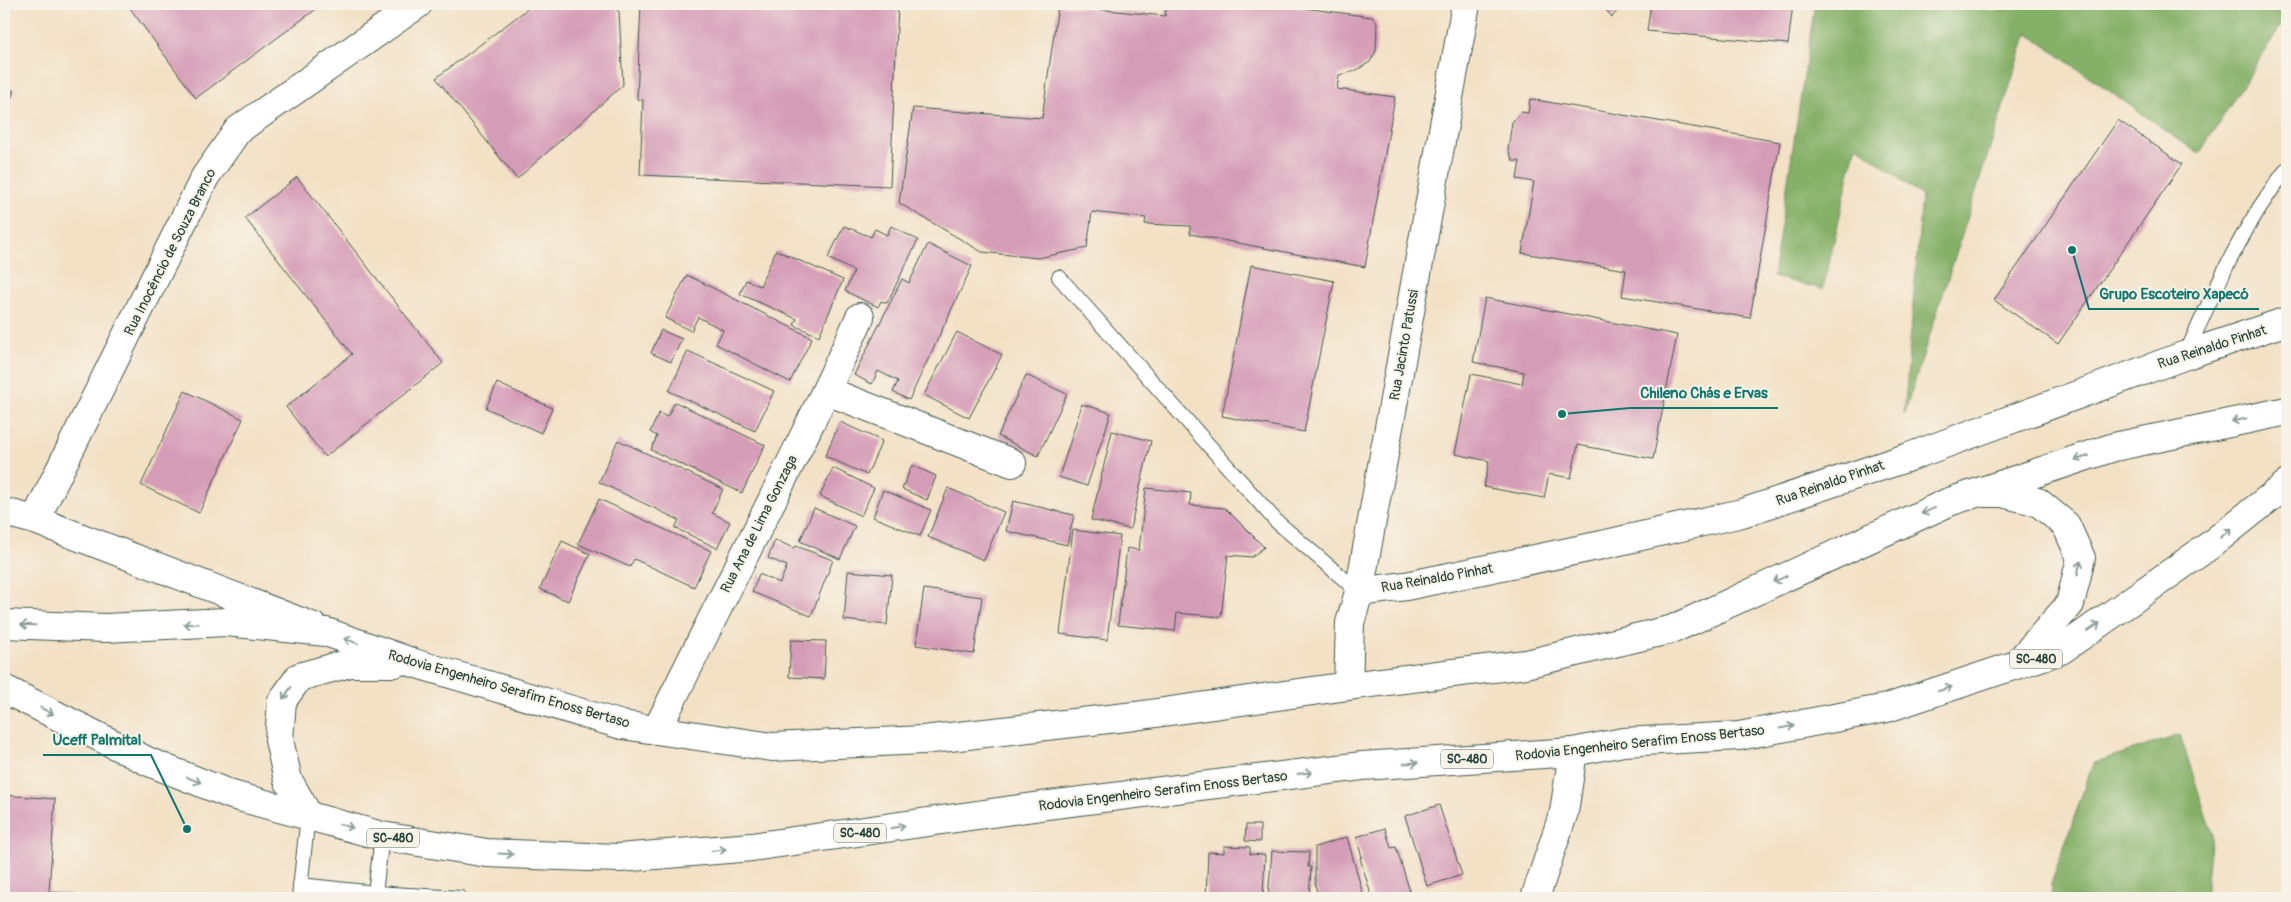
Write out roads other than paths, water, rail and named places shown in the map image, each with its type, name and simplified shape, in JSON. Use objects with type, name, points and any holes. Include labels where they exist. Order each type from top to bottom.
[{"type":"main road","name":"Rua Inocêncio de Souza Branco","points":[[35,520],[206,177],[238,130],[418,4]]},
{"type":"main road","name":"Rua Jacinto Patussi","points":[[1348,686],[1350,622],[1358,592],[1466,4]]},
{"type":"main road","name":"Rua Ana de Lima Gonzaga","points":[[657,730],[720,600],[827,391],[860,318]]},
{"type":"main road","name":"Rua Reinaldo Pinhat","points":[[1358,592],[1415,584],[1602,546],[1742,513],[1909,457],[2283,320]]},
{"type":"main road","points":[[827,391],[1012,463]]},
{"type":"main road","name":"Rodovia Engenheiro Serafim Enoss Bertaso","points":[[4,624],[105,628],[226,622],[326,632],[414,663],[622,724],[772,747],[922,740],[1135,716],[1348,686],[1526,664],[1673,629],[1949,502],[2114,447],[2287,411]]},
{"type":"main road","name":"Rodovia Engenheiro Serafim Enoss Bertaso","points":[[4,689],[149,762],[232,795],[382,836],[487,853],[619,858],[752,847],[1048,805],[1362,766],[1573,752],[1623,742],[1739,736],[1887,708],[2061,650],[2209,546],[2287,484]]},
{"type":"main road","points":[[1975,493],[2002,493],[2038,502],[2066,525],[2081,558],[2070,604],[2016,665]]},
{"type":"main road","points":[[4,512],[35,520],[326,632]]},
{"type":"main road","points":[[308,815],[288,780],[279,740],[282,701],[299,677],[350,663],[414,663]]},
{"type":"main road","points":[[1535,898],[1564,812],[1573,752]]},
{"type":"lane","points":[[2186,354],[2222,273],[2264,198],[2287,168]]},
{"type":"lane","points":[[1059,277],[1276,521],[1358,592]]},
{"type":"lane","points":[[308,815],[300,892],[375,893],[460,898]]},
{"type":"lane","points":[[375,893],[382,836]]},
{"type":"place","name":"Grupo Escoteiro Xapecó","points":[[2072,250]]},
{"type":"place","name":"Chileno Chás e Ervas","points":[[1562,414]]},
{"type":"place","name":"Uceff Palmital","points":[[187,829]]}]
